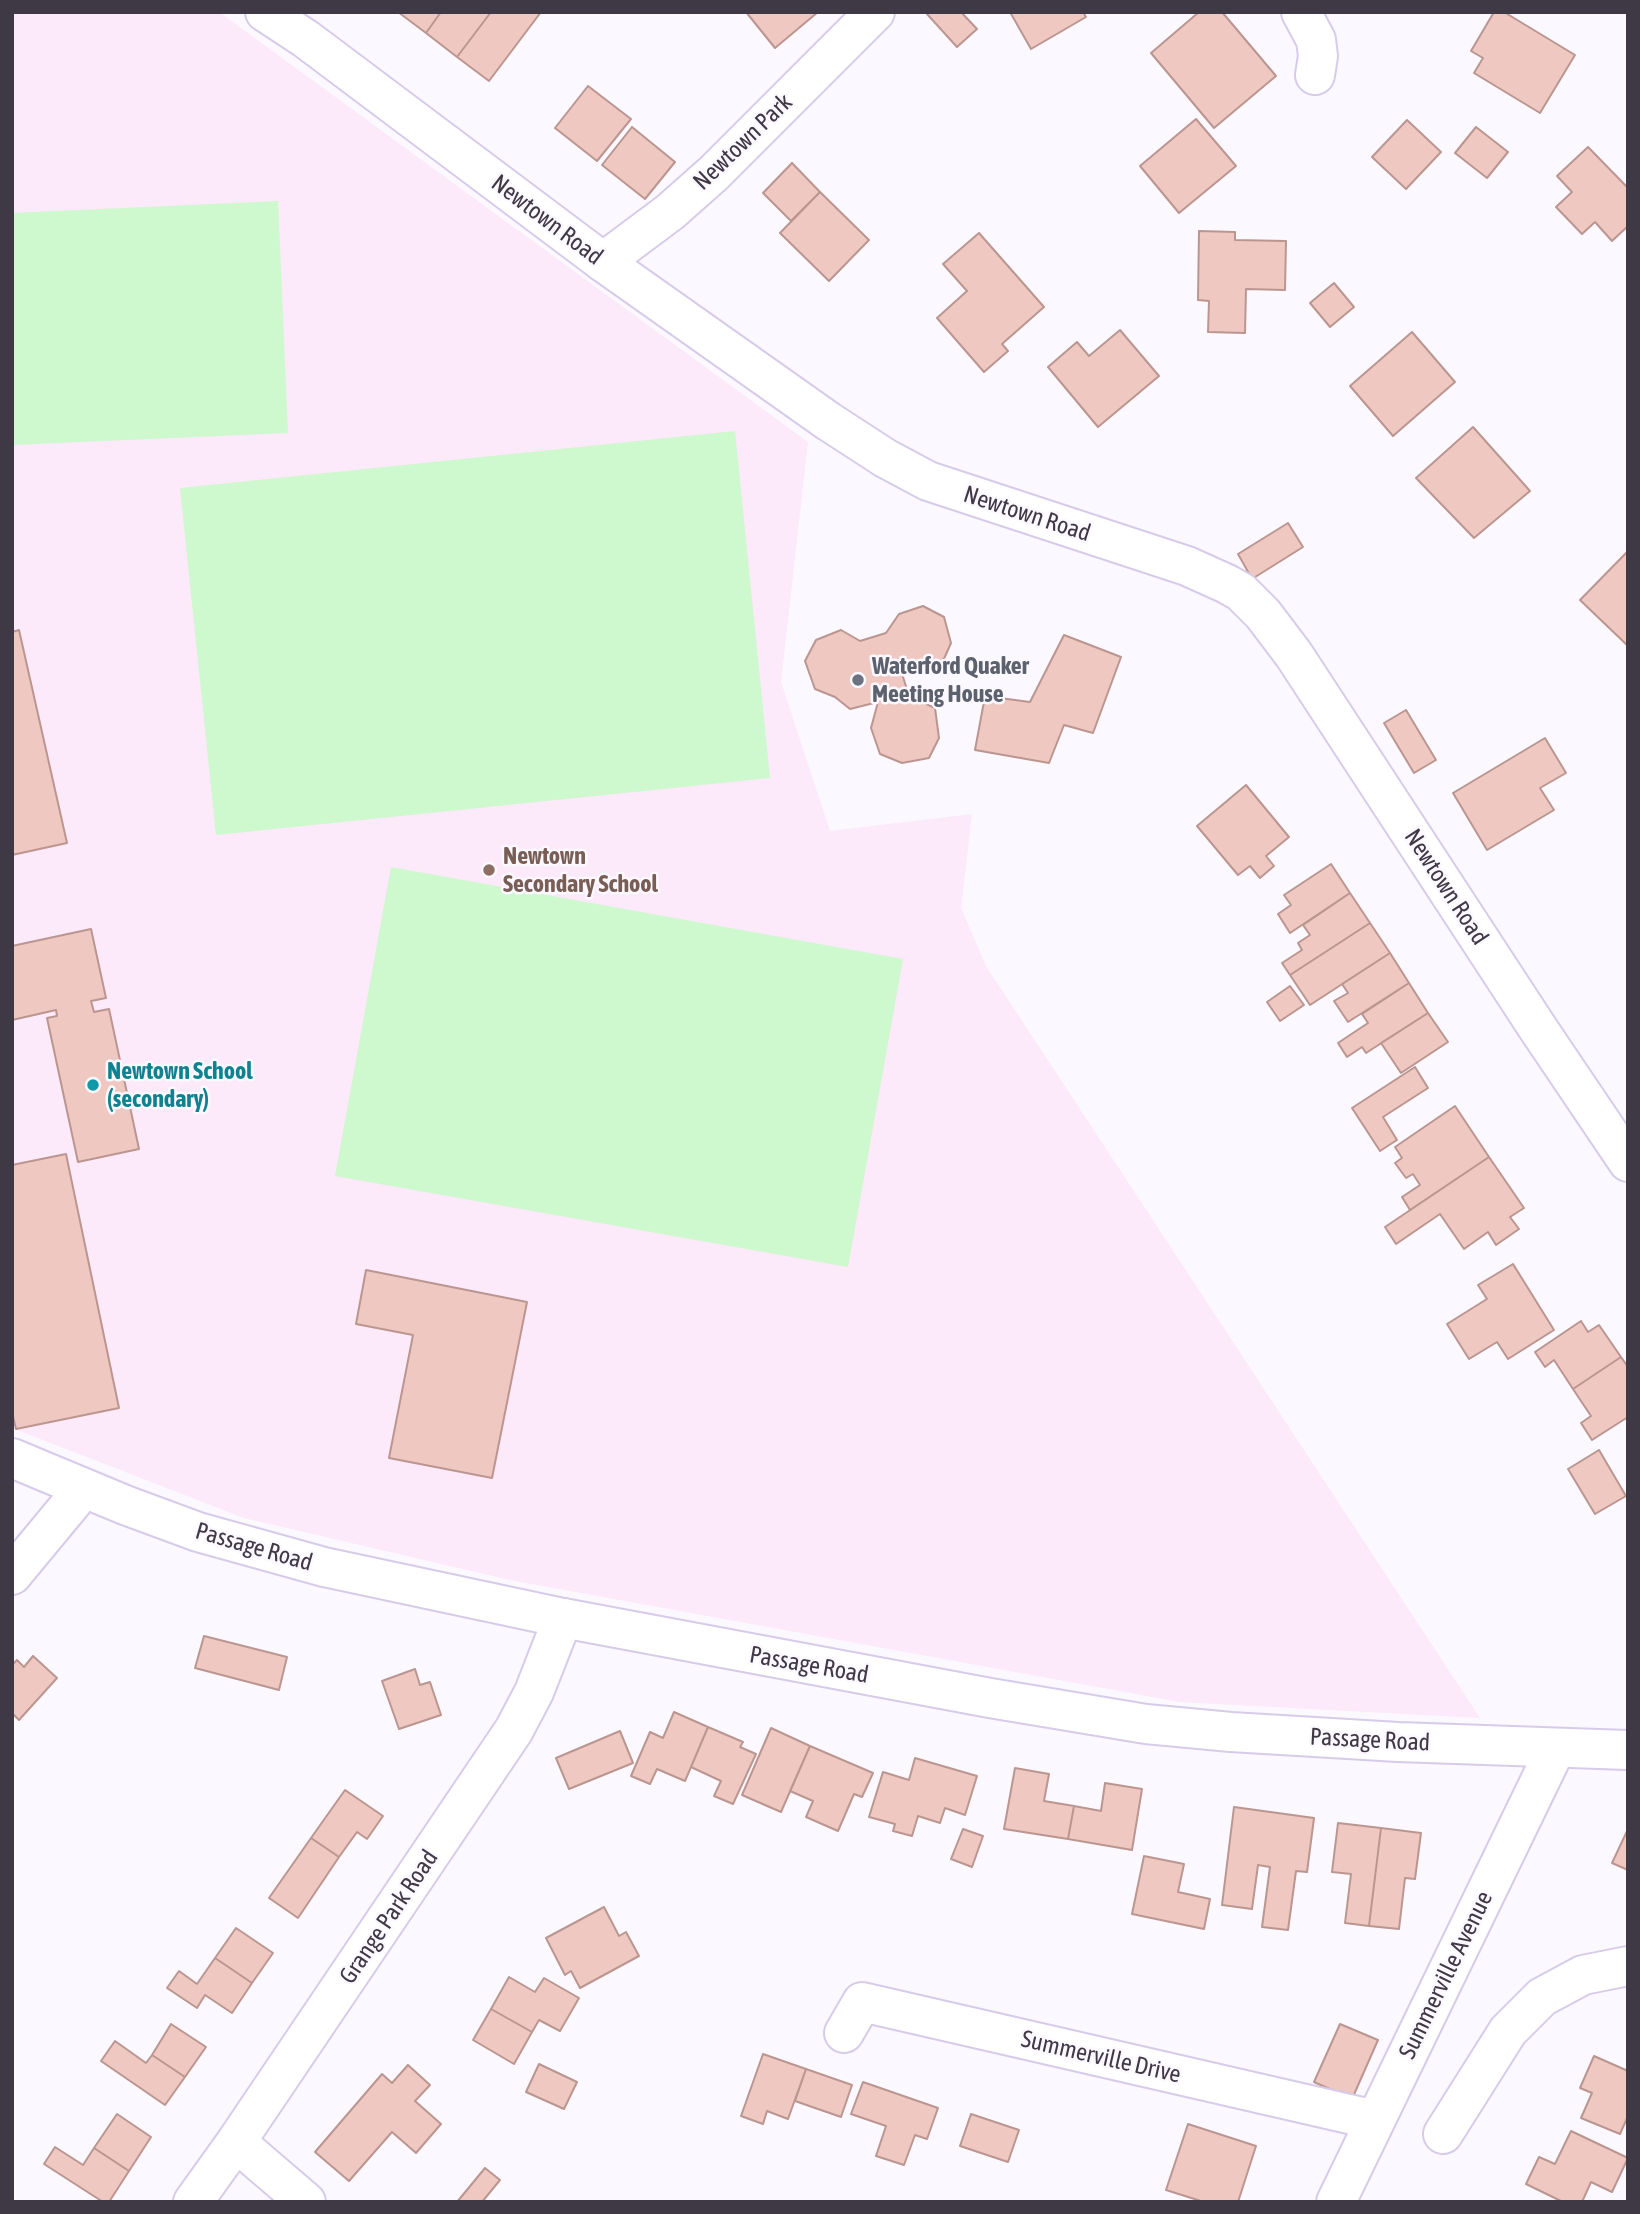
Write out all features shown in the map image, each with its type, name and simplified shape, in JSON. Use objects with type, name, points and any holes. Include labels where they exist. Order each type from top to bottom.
[{"type":"main road","name":"Newtown Road","points":[[265,12],[306,39],[603,262],[828,421],[907,470],[967,495],[1209,575],[1234,588],[1253,603],[1294,654],[1628,1162]]},
{"type":"main road","name":"Newtown Park","points":[[603,262],[670,212],[714,173],[875,12]]},
{"type":"main road","points":[[1301,12],[1317,40],[1315,75]]},
{"type":"main road","name":"Passage Road","points":[[12,1458],[162,1519],[234,1544],[335,1570],[563,1618],[965,1693],[1146,1724],[1245,1733],[1628,1750]]},
{"type":"main road","points":[[12,1575],[83,1488]]},
{"type":"main road","name":"Grange Park Road","points":[[193,2202],[514,1730],[534,1692],[563,1618]]},
{"type":"main road","name":"Summerville Avenue","points":[[1336,2202],[1556,1748]]},
{"type":"main road","points":[[1443,2134],[1508,2031],[1542,1997],[1583,1975],[1628,1966]]},
{"type":"main road","name":"Summerville Drive","points":[[844,2034],[862,2002],[1376,2120]]},
{"type":"main road","points":[[236,2142],[306,2202]]},
{"type":"shaded area","name":"Newtown Secondary School","points":[[12,12],[219,12],[808,442],[781,682],[830,831],[972,814],[961,908],[986,966],[1480,1718],[1180,1702],[510,1580],[244,1518],[12,1428]]},
{"type":"green space","points":[[278,201],[288,433],[12,445],[12,213]]},
{"type":"green space","points":[[735,431],[770,778],[216,835],[180,488]]},
{"type":"green space","points":[[391,867],[903,959],[848,1267],[335,1176]]},
{"type":"building","points":[[398,12],[441,12],[426,33]]},
{"type":"building","points":[[441,12],[491,12],[457,57],[426,33]]},
{"type":"building","points":[[491,12],[541,12],[489,81],[457,57]]},
{"type":"building","points":[[746,12],[818,12],[775,48]]},
{"type":"building","points":[[961,12],[977,29],[957,47],[927,14]]},
{"type":"building","points":[[1010,12],[1083,12],[1086,17],[1031,49]]},
{"type":"building","points":[[1199,12],[1222,12],[1276,76],[1214,128],[1151,53]]},
{"type":"building","points":[[1494,12],[1504,12],[1575,55],[1540,113],[1474,73],[1483,58],[1471,51]]},
{"type":"building","points":[[588,86],[631,119],[597,161],[555,128]]},
{"type":"building","points":[[1196,119],[1236,166],[1179,213],[1140,166]]},
{"type":"building","points":[[1407,120],[1441,152],[1406,189],[1372,157]]},
{"type":"building","points":[[632,127],[675,162],[645,199],[602,165]]},
{"type":"building","points":[[1476,127],[1508,152],[1487,178],[1455,153]]},
{"type":"building","points":[[1588,147],[1628,188],[1628,226],[1612,241],[1595,222],[1582,234],[1556,207],[1572,192],[1557,176]]},
{"type":"building","points":[[792,163],[820,192],[791,221],[763,193]]},
{"type":"building","points":[[820,192],[869,240],[829,281],[780,233]]},
{"type":"building","points":[[1199,231],[1235,232],[1235,240],[1286,241],[1285,290],[1246,289],[1245,333],[1208,332],[1209,301],[1198,300]]},
{"type":"building","points":[[979,233],[1044,307],[1002,344],[1008,351],[984,372],[937,318],[967,291],[943,264]]},
{"type":"building","points":[[1334,283],[1354,307],[1330,327],[1310,303]]},
{"type":"building","points":[[1120,330],[1159,376],[1098,427],[1048,367],[1077,342],[1089,356]]},
{"type":"building","points":[[1412,332],[1455,382],[1393,436],[1350,386]]},
{"type":"building","points":[[1473,427],[1530,491],[1474,538],[1416,478]]},
{"type":"building","points":[[1288,523],[1303,547],[1252,579],[1238,554]]},
{"type":"building","points":[[1628,551],[1628,646],[1580,600]]},
{"type":"building","name":"Waterford Quaker Meeting House","points":[[923,606],[944,617],[951,643],[943,661],[916,671],[898,661],[909,696],[935,708],[939,738],[929,758],[902,763],[880,754],[871,728],[878,702],[850,709],[835,697],[815,689],[805,661],[816,640],[841,630],[860,641],[886,633],[899,614]]},
{"type":"building","points":[[19,630],[67,843],[12,855],[12,632]]},
{"type":"building","points":[[1064,635],[1121,657],[1093,733],[1064,725],[1049,763],[975,750],[985,696],[1030,702]]},
{"type":"building","points":[[1406,710],[1436,760],[1414,773],[1384,723]]},
{"type":"building","points":[[1545,738],[1566,773],[1540,788],[1554,810],[1487,850],[1453,793]]},
{"type":"building","points":[[1246,785],[1289,837],[1266,856],[1274,866],[1260,878],[1250,866],[1238,875],[1197,826]]},
{"type":"building","points":[[1331,864],[1350,893],[1290,933],[1278,914],[1291,905],[1284,895]]},
{"type":"building","points":[[1350,893],[1370,923],[1290,975],[1282,963],[1302,950],[1298,943],[1310,935],[1303,925]]},
{"type":"building","points":[[1370,923],[1390,953],[1310,1005],[1290,975]]},
{"type":"building","name":"Newtown School (secondary)","points":[[91,929],[106,998],[91,1001],[94,1012],[109,1009],[139,1149],[78,1162],[47,1018],[57,1016],[56,1010],[12,1020],[12,946]]},
{"type":"building","points":[[1390,953],[1409,983],[1348,1022],[1334,1001],[1348,993],[1342,984]]},
{"type":"building","points":[[1409,983],[1428,1013],[1366,1053],[1362,1047],[1347,1057],[1338,1043],[1368,1023],[1362,1014]]},
{"type":"building","points":[[1290,986],[1304,1005],[1280,1021],[1267,1002]]},
{"type":"building","points":[[1428,1013],[1448,1042],[1401,1073],[1381,1043]]},
{"type":"building","points":[[1415,1067],[1428,1088],[1383,1117],[1397,1140],[1380,1151],[1352,1108]]},
{"type":"building","points":[[1455,1106],[1489,1157],[1410,1210],[1402,1197],[1420,1185],[1413,1174],[1406,1178],[1395,1163],[1402,1158],[1395,1147]]},
{"type":"building","points":[[66,1154],[119,1408],[16,1429],[12,1412],[12,1165]]},
{"type":"building","points":[[1489,1157],[1524,1208],[1510,1217],[1519,1229],[1496,1245],[1488,1232],[1464,1249],[1440,1214],[1396,1244],[1385,1227]]},
{"type":"building","points":[[1513,1264],[1554,1330],[1508,1359],[1497,1342],[1469,1359],[1447,1324],[1487,1299],[1478,1285]]},
{"type":"building","points":[[366,1270],[527,1302],[492,1478],[389,1458],[413,1335],[356,1324]]},
{"type":"building","points":[[1581,1321],[1588,1332],[1599,1325],[1621,1357],[1573,1389],[1554,1360],[1545,1367],[1535,1352]]},
{"type":"building","points":[[1621,1357],[1628,1367],[1628,1417],[1592,1440],[1581,1423],[1591,1416],[1573,1389]]},
{"type":"building","points":[[1599,1450],[1626,1496],[1595,1514],[1568,1469]]},
{"type":"building","points":[[204,1636],[287,1657],[279,1690],[195,1668]]},
{"type":"building","points":[[33,1656],[57,1678],[19,1720],[12,1713],[12,1665],[17,1660],[24,1667]]},
{"type":"building","points":[[415,1669],[420,1685],[430,1682],[441,1715],[399,1729],[382,1681]]},
{"type":"building","points":[[674,1712],[708,1727],[685,1781],[657,1769],[650,1784],[631,1776],[650,1732],[663,1738]]},
{"type":"building","points":[[708,1727],[743,1742],[740,1747],[756,1754],[733,1804],[714,1796],[721,1781],[691,1767]]},
{"type":"building","points":[[771,1728],[810,1746],[781,1812],[742,1795]]},
{"type":"building","points":[[620,1731],[633,1763],[569,1789],[556,1758]]},
{"type":"building","points":[[810,1746],[873,1773],[862,1797],[854,1794],[838,1831],[806,1817],[813,1801],[790,1791]]},
{"type":"building","points":[[915,1758],[977,1776],[965,1815],[945,1808],[940,1823],[918,1816],[912,1836],[893,1831],[895,1824],[869,1817],[883,1772],[909,1780]]},
{"type":"building","points":[[1015,1768],[1049,1774],[1044,1801],[1074,1806],[1068,1839],[1004,1829]]},
{"type":"building","points":[[1105,1783],[1142,1789],[1132,1850],[1068,1839],[1074,1806],[1101,1811]]},
{"type":"building","points":[[345,1790],[383,1816],[367,1839],[357,1832],[339,1857],[311,1838]]},
{"type":"building","points":[[1234,1807],[1314,1818],[1307,1872],[1296,1871],[1288,1930],[1262,1927],[1270,1867],[1258,1865],[1252,1909],[1222,1905]]},
{"type":"building","points":[[1338,1823],[1381,1828],[1369,1926],[1345,1923],[1351,1874],[1332,1872]]},
{"type":"building","points":[[1381,1828],[1421,1833],[1415,1879],[1405,1878],[1399,1929],[1369,1926]]},
{"type":"building","points":[[963,1829],[983,1836],[972,1867],[951,1859]]},
{"type":"building","points":[[1628,1829],[1628,1870],[1612,1863]]},
{"type":"building","points":[[311,1838],[339,1857],[298,1918],[269,1898]]},
{"type":"building","points":[[1144,1856],[1184,1864],[1178,1892],[1210,1899],[1204,1929],[1132,1914]]},
{"type":"building","points":[[604,1907],[619,1936],[626,1932],[639,1956],[580,1988],[571,1971],[565,1975],[546,1938]]},
{"type":"building","points":[[236,1928],[273,1953],[252,1983],[215,1958]]},
{"type":"building","points":[[215,1958],[252,1983],[232,2013],[205,1995],[197,2008],[167,1988],[179,1971],[197,1984]]},
{"type":"building","points":[[509,1977],[535,1992],[544,1978],[579,1998],[560,2031],[539,2020],[532,2032],[491,2009]]},
{"type":"building","points":[[491,2009],[532,2032],[514,2064],[473,2040]]},
{"type":"building","points":[[171,2024],[206,2047],[185,2077],[152,2055]]},
{"type":"building","points":[[1340,2024],[1378,2040],[1352,2099],[1314,2082]]},
{"type":"building","points":[[115,2041],[146,2063],[152,2055],[185,2077],[165,2105],[101,2061]]},
{"type":"building","points":[[763,2054],[806,2069],[788,2119],[767,2111],[763,2124],[741,2116]]},
{"type":"building","points":[[1594,2056],[1628,2071],[1628,2116],[1620,2134],[1581,2118],[1592,2093],[1580,2088]]},
{"type":"building","points":[[539,2064],[577,2082],[564,2109],[526,2092]]},
{"type":"building","points":[[408,2065],[430,2085],[415,2101],[441,2124],[416,2153],[392,2132],[349,2181],[315,2152],[382,2074],[392,2083]]},
{"type":"building","points":[[806,2069],[852,2085],[841,2117],[795,2101]]},
{"type":"building","points":[[863,2082],[938,2108],[927,2139],[915,2135],[904,2165],[876,2156],[886,2126],[851,2114]]},
{"type":"building","points":[[117,2114],[151,2137],[129,2171],[94,2148]]},
{"type":"building","points":[[971,2114],[1019,2130],[1008,2162],[960,2146]]},
{"type":"building","points":[[1188,2124],[1256,2146],[1238,2202],[1204,2202],[1166,2190]]},
{"type":"building","points":[[1571,2131],[1628,2158],[1612,2192],[1591,2182],[1582,2202],[1563,2202],[1526,2184],[1539,2157],[1555,2164]]},
{"type":"building","points":[[55,2147],[83,2165],[94,2148],[129,2171],[109,2202],[103,2202],[44,2164]]},
{"type":"building","points":[[485,2168],[500,2180],[482,2202],[457,2202]]},
{"type":"place","name":"Waterford Quaker Meeting House","points":[[858,680]]},
{"type":"place","name":"Newtown Secondary School","points":[[489,870]]},
{"type":"place","name":"Newtown School (secondary)","points":[[93,1085]]}]
